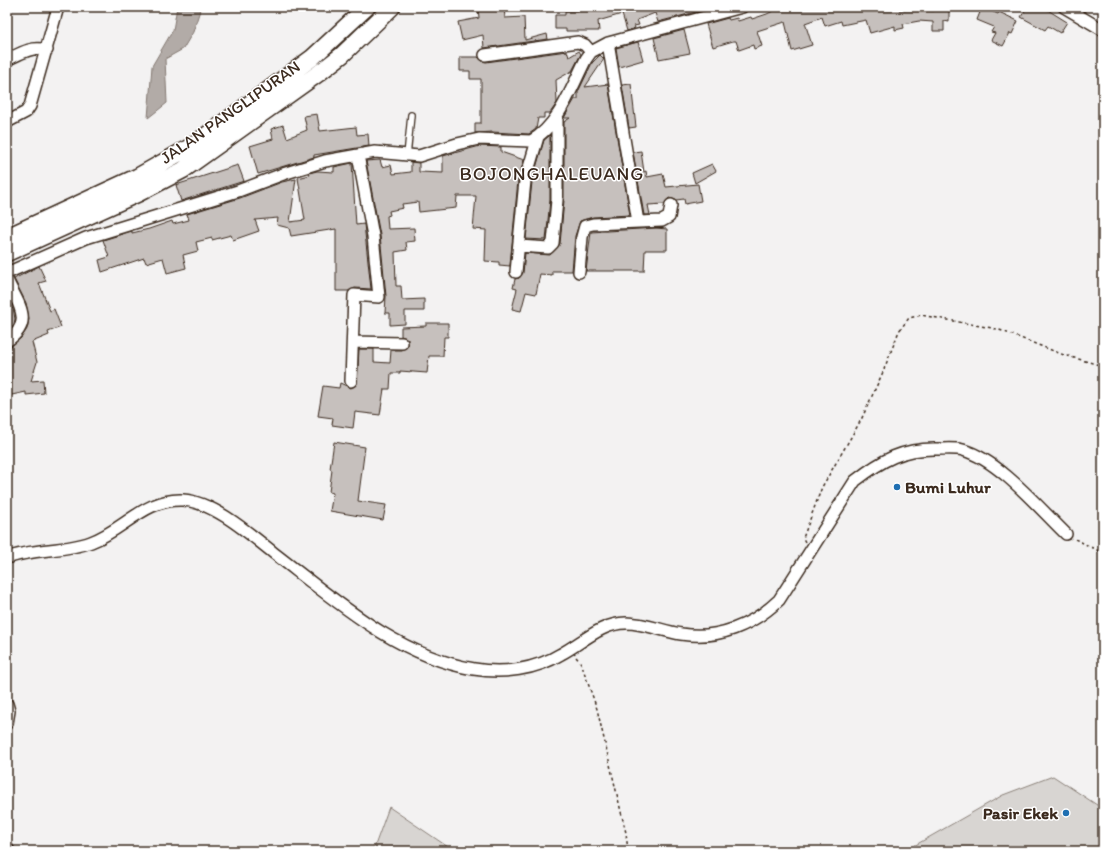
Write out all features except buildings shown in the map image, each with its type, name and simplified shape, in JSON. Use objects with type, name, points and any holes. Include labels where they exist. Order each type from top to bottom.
[{"type":"main road","name":"JALAN PANGLIPURAN","points":[[7,237],[138,177],[192,146],[312,58],[367,7]]},
{"type":"main road","name":"JALAN PANGLIPURAN","points":[[7,253],[183,170],[319,73],[342,55],[392,7]]},
{"type":"street","points":[[7,122],[26,112],[30,106],[58,7]]},
{"type":"street","points":[[7,273],[86,238],[238,191],[301,167],[325,160],[374,152],[407,156],[432,153],[457,144],[479,139],[522,142],[531,141],[538,137],[557,116],[591,52],[608,43],[742,7]]},
{"type":"street","points":[[1064,7],[1103,30]]},
{"type":"street","points":[[485,55],[578,42],[585,45],[591,52]]},
{"type":"street","points":[[608,43],[638,222]]},
{"type":"street","points":[[7,60],[28,50],[38,48],[47,50]]},
{"type":"street","points":[[519,246],[548,248],[553,243],[558,200],[557,116]]},
{"type":"street","points":[[516,272],[525,181],[538,137]]},
{"type":"street","points":[[351,381],[354,295],[379,297],[373,236],[358,155]]},
{"type":"street","points":[[579,272],[582,237],[585,226],[593,224],[666,220],[669,217],[671,205]]},
{"type":"street","points":[[7,280],[24,318],[21,328],[17,334],[7,341]]},
{"type":"street","points":[[353,342],[402,343]]},
{"type":"street","points":[[7,558],[31,552],[90,543],[111,532],[137,513],[158,503],[182,500],[196,502],[205,505],[243,530],[368,623],[399,643],[421,654],[448,664],[476,669],[514,670],[540,664],[570,649],[600,630],[617,623],[643,624],[680,634],[697,635],[724,632],[743,626],[760,616],[779,600],[855,481],[871,468],[897,454],[921,449],[962,450],[991,464],[1008,478],[1066,534]]},
{"type":"street","points":[[7,704],[9,711],[7,723]]},
{"type":"lane","points":[[407,156],[411,115]]},
{"type":"path","points":[[809,552],[803,538],[816,500],[861,420],[883,372],[899,331],[909,318],[921,315],[997,329],[1064,355],[1103,366]]},
{"type":"path","points":[[1066,534],[1103,553]]},
{"type":"path","points":[[570,649],[581,663],[596,709],[626,833],[628,851]]},
{"type":"shaded area","points":[[177,7],[201,7],[193,32],[183,49],[165,59],[167,103],[148,118],[152,66],[173,30]]},
{"type":"shaded area","points":[[1053,776],[1103,809],[1103,851],[905,851],[1003,795]]},
{"type":"shaded area","points":[[389,807],[454,851],[373,851]]},
{"type":"place","name":"Bumi Luhur","points":[[897,487]]},
{"type":"place","name":"Pasir Ekek","points":[[1066,813]]},
{"type":"district","name":"BOJONGHALEUANG","points":[[552,173]]}]
